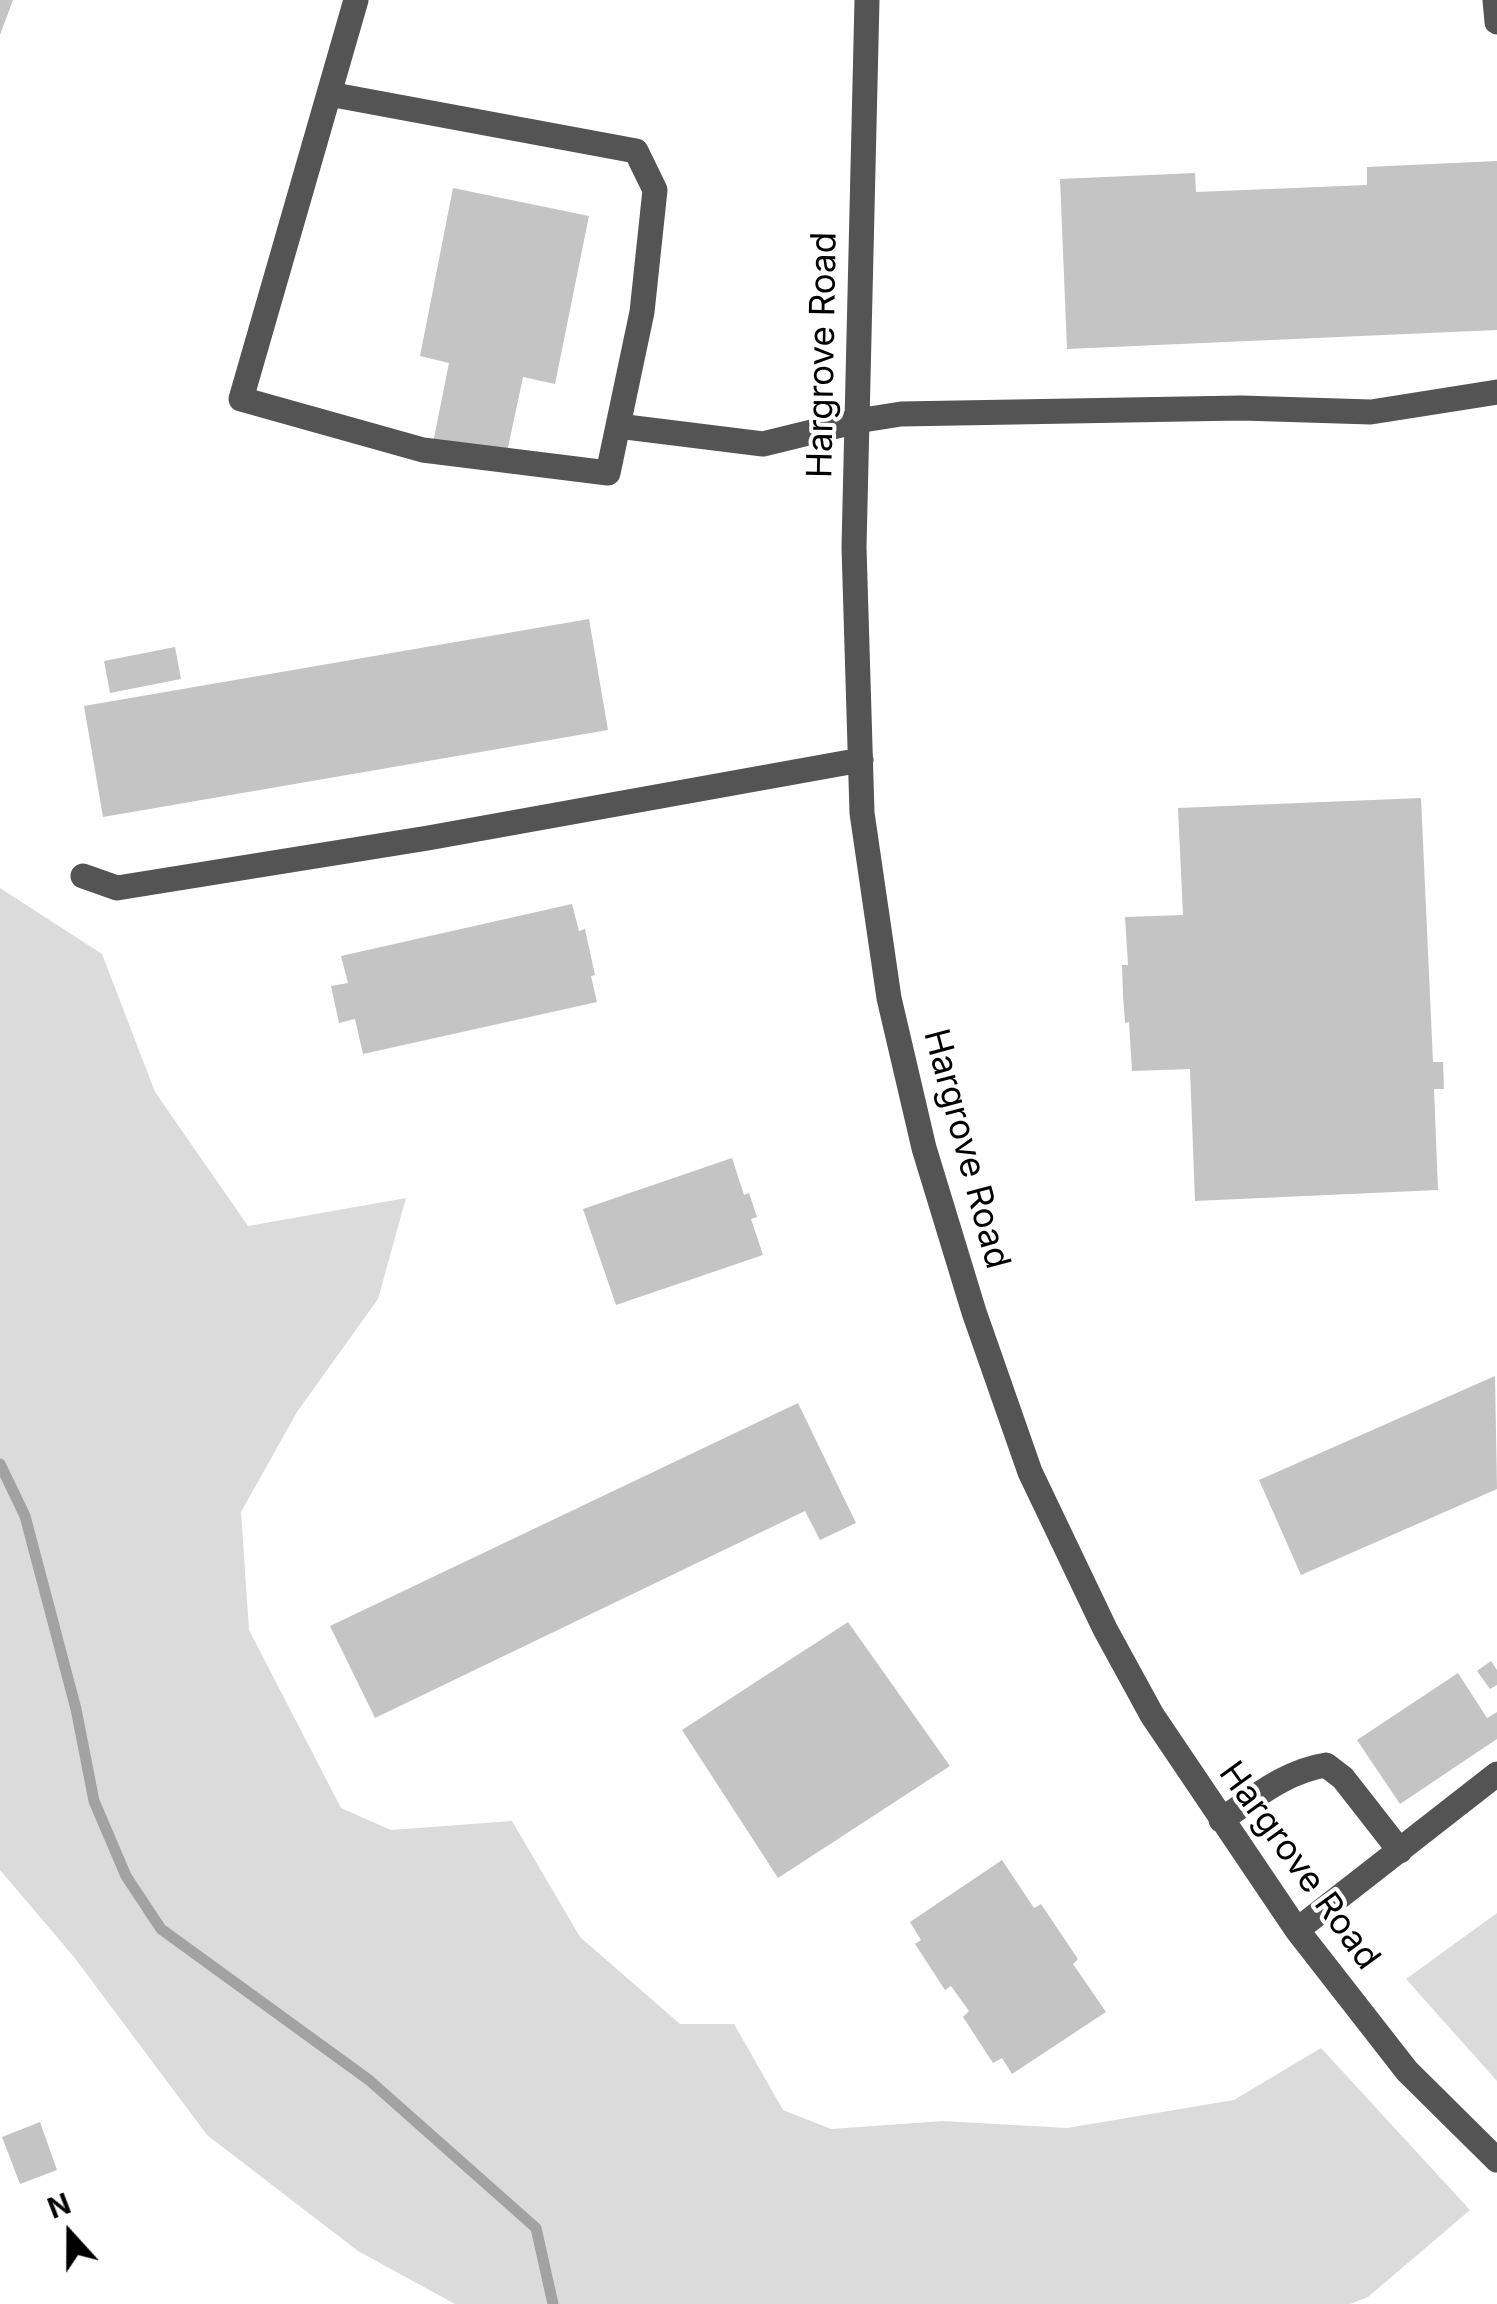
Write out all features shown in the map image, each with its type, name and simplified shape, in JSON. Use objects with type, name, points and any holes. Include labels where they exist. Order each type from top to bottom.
[{"type":"street","points":[[329,94],[636,150],[655,190],[642,312],[608,474],[424,450],[242,400],[329,94],[356,0]]},
{"type":"street","name":"Hargrove Road","points":[[867,0],[854,548],[862,813],[890,998],[924,1148],[974,1312],[1030,1472],[1104,1629],[1152,1716],[1297,1930],[1407,2071],[1497,2160]]},
{"type":"street","points":[[1496,0],[1497,22]]},
{"type":"street","points":[[618,426],[763,444],[857,420],[901,414],[1241,408],[1372,412],[1497,392]]},
{"type":"street","points":[[83,876],[117,888],[428,838],[861,760]]},
{"type":"street","points":[[1221,1820],[1293,1774],[1326,1765],[1343,1778],[1400,1852]]},
{"type":"street","points":[[1297,1930],[1497,1774]]},
{"type":"shaded area","points":[[0,888],[102,954],[155,1092],[248,1226],[406,1198],[378,1299],[297,1412],[241,1512],[249,1630],[341,1808],[391,1830],[512,1821],[580,1937],[680,2024],[734,2024],[783,2110],[831,2129],[943,2121],[1067,2128],[1234,2100],[1321,2048],[1470,2210],[1368,2297],[1350,2304],[455,2304],[358,2251],[207,2135],[74,1957],[0,1870]]},
{"type":"shaded area","points":[[1497,1913],[1497,2081],[1406,1979]]},
{"type":"building","points":[[0,0],[13,0],[0,35]]},
{"type":"building","points":[[1497,161],[1497,330],[1067,349],[1060,179],[1195,173],[1196,192],[1367,185],[1367,167]]},
{"type":"building","points":[[453,188],[589,216],[555,384],[523,377],[506,457],[433,443],[449,363],[420,356]]},
{"type":"building","points":[[589,619],[608,730],[103,817],[84,706]]},
{"type":"building","points":[[175,647],[181,679],[110,693],[104,661]]},
{"type":"building","points":[[1421,798],[1433,1062],[1443,1062],[1444,1089],[1434,1089],[1438,1190],[1195,1201],[1190,1069],[1132,1071],[1123,995],[1122,965],[1128,965],[1125,917],[1183,915],[1178,808]]},
{"type":"building","points":[[572,904],[579,931],[585,929],[597,1002],[363,1054],[355,1019],[339,1023],[331,986],[348,983],[341,956]]},
{"type":"building","points":[[732,1158],[744,1195],[749,1193],[757,1217],[751,1219],[763,1255],[616,1305],[583,1209]]},
{"type":"building","points":[[1495,1376],[1497,1489],[1301,1575],[1259,1480]]},
{"type":"building","points":[[798,1403],[856,1523],[820,1540],[805,1511],[375,1718],[330,1626]]},
{"type":"building","points":[[848,1622],[950,1766],[778,1878],[682,1730]]},
{"type":"building","points":[[1491,1661],[1497,1670],[1497,1685],[1490,1689],[1477,1671]]},
{"type":"building","points":[[1458,1673],[1487,1718],[1497,1712],[1497,1739],[1400,1804],[1357,1740]]},
{"type":"building","points":[[1002,1860],[1034,1908],[1041,1904],[1078,1959],[1073,1964],[1106,2012],[1012,2074],[1002,2058],[993,2063],[963,2017],[969,2011],[951,1986],[945,1990],[915,1944],[921,1940],[910,1922]]},
{"type":"building","points":[[40,2122],[57,2170],[20,2184],[2,2137]]},
{"type":"waterway","points":[[0,1464],[25,1516],[76,1709],[94,1801],[126,1876],[161,1929],[369,2080],[536,2228],[553,2304]]}]
